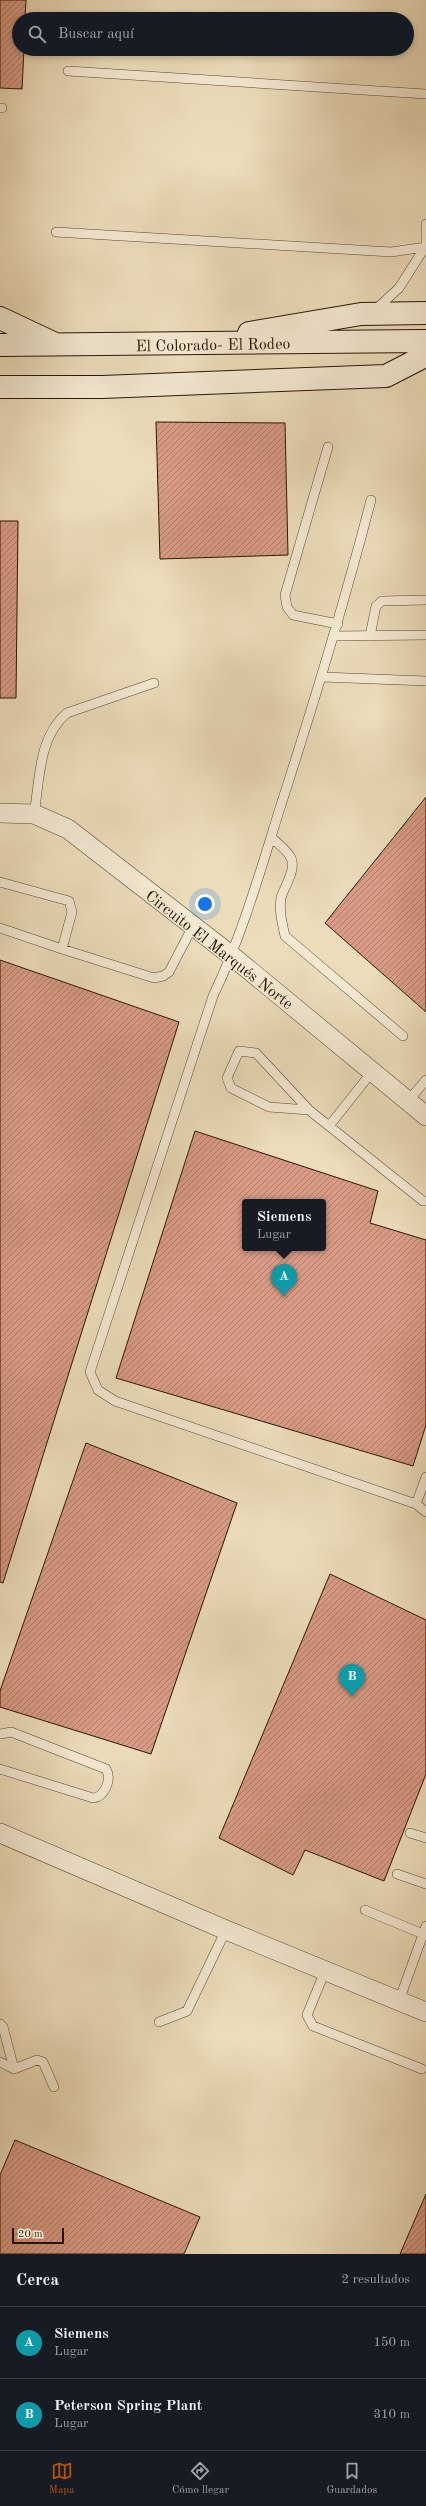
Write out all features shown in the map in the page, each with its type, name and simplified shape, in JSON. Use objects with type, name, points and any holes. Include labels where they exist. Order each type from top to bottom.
[{"type":"main road","points":[[178,344],[371,314],[426,313]]},
{"type":"main road","points":[[0,318],[60,346]]},
{"type":"main road","name":"El Colorado- El Rodeo","points":[[0,345],[60,346],[178,344],[425,352]]},
{"type":"main road","points":[[0,387],[102,387],[386,376],[425,352]]},
{"type":"main road","name":"El Colorado- El Rodeo","points":[[0,360],[425,352]]},
{"type":"street","name":"Circuito El Marqués Norte","points":[[0,812],[34,814],[68,830],[232,956],[426,1116]]},
{"type":"street","points":[[0,1833],[226,1930],[426,2012]]},
{"type":"lane","points":[[68,71],[426,94]]},
{"type":"lane","points":[[371,314],[399,288],[426,248],[426,224]]},
{"type":"lane","points":[[56,232],[391,252],[426,248]]},
{"type":"lane","points":[[328,447],[285,595],[287,608],[292,615],[338,624]]},
{"type":"lane","points":[[371,500],[323,677],[232,956],[213,996],[90,1372],[98,1390],[115,1400],[416,1504],[426,1512]]},
{"type":"lane","points":[[370,636],[376,606],[382,601],[426,600]]},
{"type":"lane","points":[[335,636],[426,636]]},
{"type":"lane","points":[[323,677],[426,681]]},
{"type":"lane","points":[[34,814],[46,740],[55,723],[67,713],[154,683]]},
{"type":"lane","points":[[271,838],[291,856],[293,863],[293,871],[281,897],[280,916],[284,936],[403,1036]]},
{"type":"lane","points":[[0,882],[69,901],[72,912],[62,949]]},
{"type":"lane","points":[[0,928],[154,978],[163,976],[168,972],[193,926]]},
{"type":"lane","points":[[309,1110],[269,1107],[231,1088],[227,1078],[239,1051],[256,1053],[309,1110],[423,1201],[426,1201]]},
{"type":"lane","points":[[329,1126],[372,1072]]},
{"type":"lane","points":[[408,1101],[426,1080]]},
{"type":"lane","points":[[416,1504],[426,1477]]},
{"type":"lane","points":[[0,1734],[11,1732],[106,1769],[110,1774],[102,1794],[93,1798],[0,1769]]},
{"type":"lane","points":[[410,1833],[426,1838]]},
{"type":"lane","points":[[397,1874],[426,1884]]},
{"type":"lane","points":[[365,1910],[425,1930],[399,2001]]},
{"type":"lane","points":[[159,2022],[187,2010],[226,1930]]},
{"type":"lane","points":[[325,1971],[307,2015],[313,2026],[422,2069]]},
{"type":"lane","points":[[0,2024],[3,2027],[14,2069]]},
{"type":"lane","points":[[0,2062],[14,2069],[37,2060],[43,2062],[54,2087]]},
{"type":"building","points":[[0,0],[26,0],[25,12],[12,12],[12,56],[24,56],[22,89],[0,88]]},
{"type":"building","points":[[156,422],[285,423],[288,555],[160,559]]},
{"type":"building","points":[[0,521],[18,521],[16,698],[0,698]]},
{"type":"building","points":[[426,797],[426,1012],[325,923]]},
{"type":"building","points":[[0,960],[179,1022],[3,1583],[0,1582]]},
{"type":"building","points":[[195,1131],[378,1191],[370,1223],[426,1240],[426,1425],[413,1466],[116,1378]]},
{"type":"building","points":[[86,1443],[237,1503],[151,1754],[0,1707],[0,1691]]},
{"type":"building","points":[[330,1574],[426,1620],[426,1774],[384,1881],[305,1850],[293,1875],[219,1838]]},
{"type":"building","points":[[15,2140],[200,2217],[184,2254],[0,2254],[0,2175]]},
{"type":"building","points":[[426,2194],[426,2254],[400,2254]]},
{"type":"place","name":"Siemens","points":[[284,1297]]},
{"type":"place","name":"Peterson Spring Plant","points":[[352,1697]]}]
